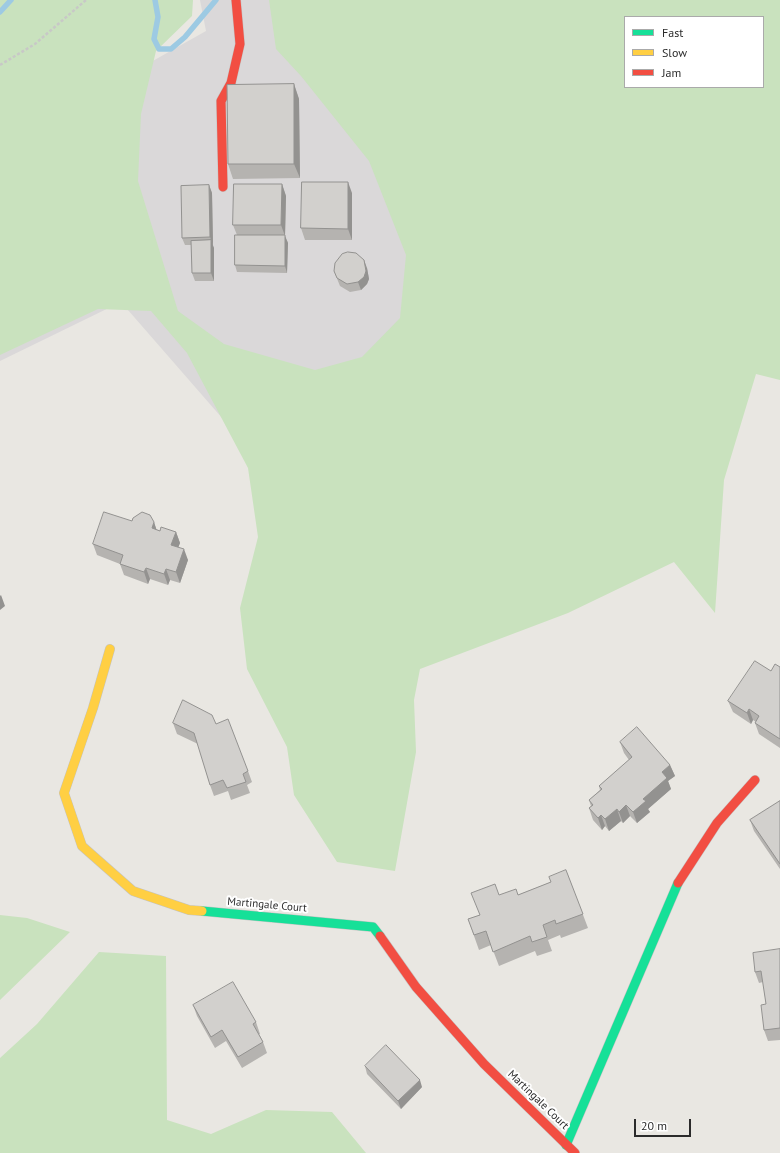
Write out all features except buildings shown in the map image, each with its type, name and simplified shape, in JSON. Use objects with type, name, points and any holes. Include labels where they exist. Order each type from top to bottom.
[{"type":"street","points":[[223,187],[221,101],[231,83],[240,44],[238,8],[236,0]]},
{"type":"street","name":"Martingale Court","points":[[110,648],[93,708],[64,793],[82,846],[133,891],[189,910],[373,927],[416,987],[484,1064],[575,1153]]},
{"type":"street","points":[[566,1145],[631,995],[674,889],[717,823],[754,780]]},
{"type":"path","points":[[0,65],[35,44],[86,0]]},
{"type":"shaded area","points":[[200,0],[337,0],[503,398],[290,496],[121,302],[0,361],[0,147],[206,31]]},
{"type":"green space","points":[[0,0],[193,0],[192,16],[156,51],[141,114],[138,181],[178,311],[224,344],[315,370],[362,357],[400,318],[406,255],[369,161],[301,76],[276,49],[269,0],[780,0],[780,380],[756,374],[724,480],[715,613],[674,562],[568,613],[420,669],[414,700],[416,752],[395,871],[337,862],[294,795],[287,747],[247,669],[240,608],[258,537],[248,468],[187,353],[151,311],[98,309],[0,355]]},
{"type":"green space","points":[[0,915],[27,918],[70,932],[0,1000]]},
{"type":"green space","points":[[99,952],[166,956],[167,1120],[211,1134],[266,1110],[332,1112],[366,1153],[0,1153],[0,1058],[37,1024]]},
{"type":"waterway","points":[[0,12],[11,0]]},
{"type":"waterway","points":[[155,0],[158,17],[154,39],[159,49],[171,49],[185,37],[216,0]]},
{"type":"traffic: fast","points":[[566,1145],[678,883]]},
{"type":"traffic: fast","points":[[202,911],[373,927],[380,936]]},
{"type":"traffic: slow","points":[[110,649],[93,708],[64,793],[82,846],[133,891],[189,910],[202,911]]},
{"type":"traffic: jam","points":[[223,187],[221,101],[231,83],[240,44],[236,0]]},
{"type":"traffic: jam","points":[[678,883],[717,823],[755,780]]},
{"type":"traffic: jam","points":[[380,936],[416,987],[484,1064],[575,1153]]}]
